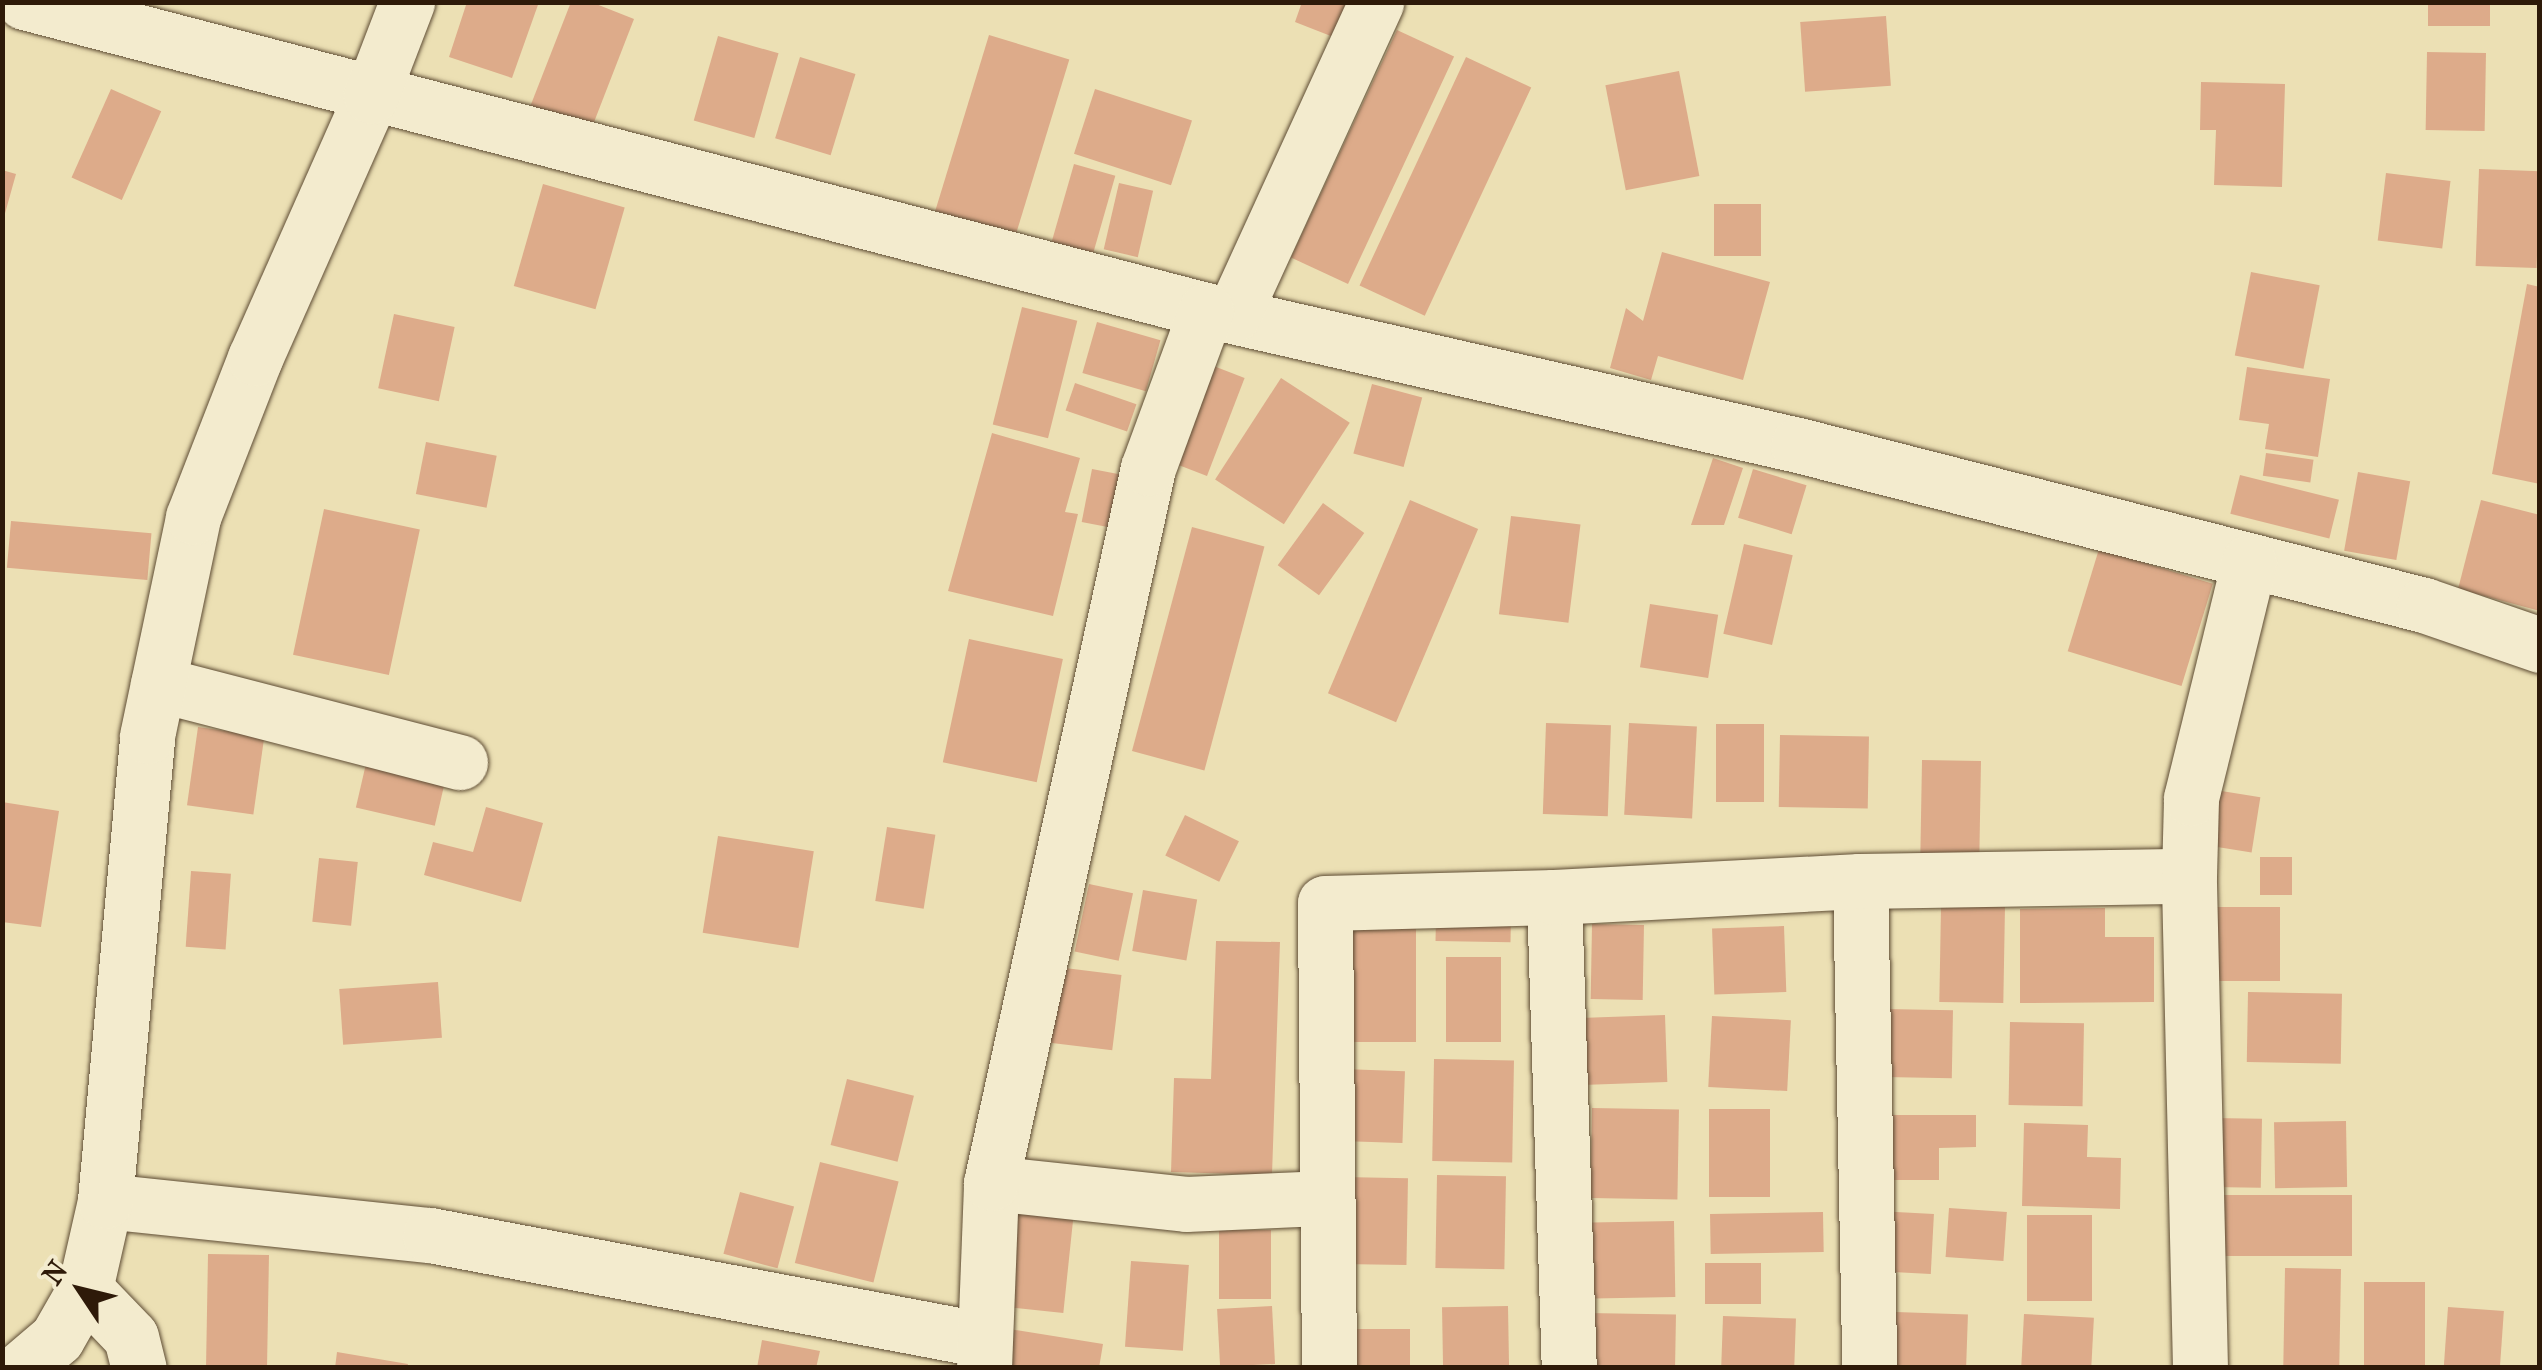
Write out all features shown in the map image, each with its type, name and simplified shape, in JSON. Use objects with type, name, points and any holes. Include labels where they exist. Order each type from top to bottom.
[{"type":"street","points":[[22,1368],[57,1338],[85,1289],[105,1201],[147,736],[193,517],[255,358],[372,96],[407,2]]},
{"type":"street","points":[[105,1201],[430,1235],[984,1354],[991,1183],[1148,468],[1219,312],[1376,2]]},
{"type":"street","points":[[33,4],[372,96],[1219,312],[1798,445],[2424,605],[2540,645]]},
{"type":"street","points":[[2200,1368],[2189,876],[2192,798],[2250,562]]},
{"type":"street","points":[[158,684],[460,762]]},
{"type":"street","points":[[1329,1368],[1324,903],[1554,898],[1860,881],[2189,876]]},
{"type":"street","points":[[1860,881],[1869,1368]]},
{"type":"street","points":[[1554,898],[1569,1368]]},
{"type":"street","points":[[991,1183],[1186,1204],[1326,1198]]},
{"type":"street","points":[[85,1289],[131,1336],[139,1368]]},
{"type":"building","points":[[467,2],[539,2],[512,78],[449,57]]},
{"type":"building","points":[[571,2],[591,2],[634,19],[589,135],[528,112]]},
{"type":"building","points":[[1302,2],[1357,2],[1341,40],[1295,22]]},
{"type":"building","points":[[2428,2],[2490,2],[2490,26],[2428,26]]},
{"type":"building","points":[[1886,16],[1891,86],[1805,92],[1800,22]]},
{"type":"building","points":[[1397,30],[1454,57],[1348,284],[1291,257]]},
{"type":"building","points":[[989,35],[1069,60],[1016,236],[935,211]]},
{"type":"building","points":[[718,36],[779,53],[754,138],[694,121]]},
{"type":"building","points":[[2427,52],[2486,53],[2485,131],[2426,130]]},
{"type":"building","points":[[800,57],[855,74],[831,155],[775,138]]},
{"type":"building","points":[[1466,57],[1531,87],[1425,316],[1360,285]]},
{"type":"building","points":[[1679,71],[1699,176],[1626,190],[1605,85]]},
{"type":"building","points":[[2201,82],[2285,84],[2282,187],[2214,185],[2216,130],[2200,130]]},
{"type":"building","points":[[111,89],[161,111],[122,200],[72,178]]},
{"type":"building","points":[[1095,89],[1192,121],[1171,185],[1074,154]]},
{"type":"building","points":[[1074,164],[1115,176],[1093,255],[1051,243]]},
{"type":"building","points":[[2479,169],[2540,171],[2537,268],[2476,266]]},
{"type":"building","points":[[2,170],[16,174],[4,217],[2,217]]},
{"type":"building","points":[[2386,173],[2451,181],[2442,248],[2378,240]]},
{"type":"building","points":[[1119,183],[1153,191],[1138,257],[1104,249]]},
{"type":"building","points":[[543,184],[625,207],[595,309],[514,286]]},
{"type":"building","points":[[1714,204],[1761,204],[1761,256],[1714,256]]},
{"type":"building","points":[[1662,252],[1770,282],[1743,380],[1658,356],[1651,380],[1610,368],[1626,308],[1643,321]]},
{"type":"building","points":[[2251,272],[2320,285],[2303,369],[2235,355]]},
{"type":"building","points":[[2527,284],[2540,287],[2540,484],[2492,474]]},
{"type":"building","points":[[1022,307],[1077,321],[1048,438],[993,424]]},
{"type":"building","points":[[394,314],[455,327],[439,401],[378,388]]},
{"type":"building","points":[[1097,322],[1160,340],[1146,391],[1082,373]]},
{"type":"building","points":[[1211,365],[1245,378],[1207,476],[1173,463]]},
{"type":"building","points":[[2247,367],[2330,379],[2318,457],[2265,449],[2269,424],[2239,420]]},
{"type":"building","points":[[1281,378],[1350,423],[1284,524],[1215,479]]},
{"type":"building","points":[[1075,383],[1136,404],[1127,432],[1066,410]]},
{"type":"building","points":[[1372,384],[1422,397],[1404,467],[1353,454]]},
{"type":"building","points":[[992,433],[1080,458],[1065,512],[1078,514],[1053,616],[948,591]]},
{"type":"building","points":[[426,442],[497,456],[487,508],[416,494]]},
{"type":"building","points":[[2266,453],[2314,460],[2310,482],[2263,476]]},
{"type":"building","points":[[1713,458],[1743,468],[1724,525],[1691,525]]},
{"type":"building","points":[[1092,469],[1124,475],[1114,528],[1082,522]]},
{"type":"building","points":[[1753,469],[1807,485],[1792,534],[1738,518]]},
{"type":"building","points":[[2358,472],[2410,481],[2396,560],[2344,551]]},
{"type":"building","points":[[2240,475],[2339,500],[2329,538],[2230,514]]},
{"type":"building","points":[[1410,500],[1478,529],[1396,722],[1328,693]]},
{"type":"building","points":[[2481,500],[2540,515],[2540,611],[2458,589]]},
{"type":"building","points":[[1323,503],[1364,533],[1319,595],[1278,565]]},
{"type":"building","points":[[324,509],[420,529],[389,675],[293,655]]},
{"type":"building","points":[[1511,516],[1580,525],[1568,623],[1499,614]]},
{"type":"building","points":[[11,521],[151,533],[147,580],[7,568]]},
{"type":"building","points":[[1192,527],[1264,546],[1204,771],[1132,751]]},
{"type":"building","points":[[1744,544],[1793,555],[1772,645],[1723,634]]},
{"type":"building","points":[[2099,549],[2213,584],[2182,686],[2068,651]]},
{"type":"building","points":[[1650,604],[1718,615],[1708,678],[1640,667]]},
{"type":"building","points":[[969,639],[1063,659],[1037,782],[943,762]]},
{"type":"building","points":[[1546,723],[1611,725],[1608,816],[1543,814]]},
{"type":"building","points":[[1629,723],[1697,727],[1692,818],[1624,815]]},
{"type":"building","points":[[1716,724],[1764,724],[1764,802],[1716,802]]},
{"type":"building","points":[[198,727],[264,736],[253,815],[187,805]]},
{"type":"building","points":[[1780,735],[1869,737],[1868,809],[1779,807]]},
{"type":"building","points":[[368,755],[447,773],[435,826],[356,808]]},
{"type":"building","points":[[1922,760],[1981,761],[1979,862],[1920,861]]},
{"type":"building","points":[[2209,789],[2260,797],[2252,852],[2200,844]]},
{"type":"building","points":[[2,802],[59,811],[41,927],[2,922]]},
{"type":"building","points":[[486,807],[543,823],[521,902],[424,875],[433,842],[473,852]]},
{"type":"building","points":[[1185,815],[1239,841],[1219,882],[1165,855]]},
{"type":"building","points":[[887,827],[935,835],[924,909],[875,901]]},
{"type":"building","points":[[718,836],[814,851],[798,948],[703,933]]},
{"type":"building","points":[[2260,857],[2292,857],[2292,895],[2260,895]]},
{"type":"building","points":[[319,858],[358,862],[351,926],[312,922]]},
{"type":"building","points":[[191,871],[231,874],[226,950],[186,947]]},
{"type":"building","points":[[1089,884],[1133,893],[1119,961],[1075,951]]},
{"type":"building","points":[[1143,890],[1197,900],[1186,961],[1132,951]]},
{"type":"building","points":[[1941,906],[2005,907],[2003,1003],[1939,1002]]},
{"type":"building","points":[[2210,907],[2280,907],[2280,981],[2210,981]]},
{"type":"building","points":[[2105,908],[2105,937],[2154,937],[2154,1002],[2020,1003],[2020,909]]},
{"type":"building","points":[[1436,914],[1511,915],[1511,942],[1436,941]]},
{"type":"building","points":[[1345,920],[1416,920],[1416,1042],[1345,1042]]},
{"type":"building","points":[[1592,924],[1644,925],[1643,1000],[1591,999]]},
{"type":"building","points":[[1784,926],[1786,992],[1714,994],[1712,929]]},
{"type":"building","points":[[1216,941],[1280,942],[1272,1175],[1171,1172],[1174,1078],[1211,1079]]},
{"type":"building","points":[[1446,957],[1501,957],[1501,1042],[1446,1042]]},
{"type":"building","points":[[1057,967],[1122,975],[1112,1050],[1048,1042]]},
{"type":"building","points":[[438,982],[442,1038],[343,1045],[339,989]]},
{"type":"building","points":[[2248,992],[2342,994],[2341,1064],[2247,1062]]},
{"type":"building","points":[[1886,1009],[1953,1010],[1952,1078],[1885,1077]]},
{"type":"building","points":[[1665,1015],[1667,1082],[1582,1085],[1580,1018]]},
{"type":"building","points":[[1712,1016],[1791,1020],[1787,1091],[1708,1087]]},
{"type":"building","points":[[2010,1022],[2084,1023],[2083,1106],[2009,1105]]},
{"type":"building","points":[[1434,1059],[1514,1060],[1512,1162],[1432,1161]]},
{"type":"building","points":[[1343,1069],[1405,1071],[1402,1143],[1340,1141]]},
{"type":"building","points":[[847,1079],[914,1096],[897,1162],[831,1145]]},
{"type":"building","points":[[1592,1108],[1679,1110],[1677,1200],[1590,1198]]},
{"type":"building","points":[[1709,1109],[1770,1109],[1770,1197],[1709,1197]]},
{"type":"building","points":[[1883,1115],[1976,1115],[1976,1147],[1939,1148],[1939,1180],[1883,1180]]},
{"type":"building","points":[[2212,1118],[2262,1119],[2261,1188],[2211,1187]]},
{"type":"building","points":[[2346,1121],[2347,1187],[2275,1188],[2274,1122]]},
{"type":"building","points":[[2024,1123],[2088,1125],[2087,1157],[2121,1158],[2120,1209],[2022,1206]]},
{"type":"building","points":[[820,1162],[899,1182],[873,1283],[795,1263]]},
{"type":"building","points":[[1437,1175],[1506,1176],[1504,1269],[1435,1268]]},
{"type":"building","points":[[1343,1177],[1408,1178],[1406,1265],[1341,1264]]},
{"type":"building","points":[[740,1192],[794,1206],[778,1268],[723,1254]]},
{"type":"building","points":[[2214,1195],[2352,1195],[2352,1256],[2214,1256]]},
{"type":"building","points":[[1012,1208],[1074,1214],[1063,1313],[1002,1306]]},
{"type":"building","points":[[1949,1208],[2007,1212],[2003,1261],[1946,1257]]},
{"type":"building","points":[[1877,1211],[1934,1214],[1931,1274],[1874,1271]]},
{"type":"building","points":[[1823,1212],[1824,1252],[1711,1254],[1710,1214]]},
{"type":"building","points":[[2027,1215],[2092,1215],[2092,1301],[2027,1301]]},
{"type":"building","points":[[1674,1221],[1675,1297],[1593,1298],[1592,1222]]},
{"type":"building","points":[[1219,1230],[1271,1230],[1271,1299],[1219,1299]]},
{"type":"building","points":[[208,1254],[269,1255],[267,1368],[206,1368]]},
{"type":"building","points":[[1131,1261],[1189,1265],[1183,1351],[1125,1347]]},
{"type":"building","points":[[1705,1263],[1761,1263],[1761,1304],[1705,1304]]},
{"type":"building","points":[[2285,1268],[2341,1269],[2339,1368],[2283,1367]]},
{"type":"building","points":[[2364,1282],[2425,1282],[2425,1368],[2364,1368]]},
{"type":"building","points":[[1272,1306],[1275,1364],[1220,1367],[1217,1309]]},
{"type":"building","points":[[1508,1306],[1509,1368],[1443,1368],[1442,1307]]},
{"type":"building","points":[[2448,1307],[2504,1311],[2500,1368],[2444,1368]]},
{"type":"building","points":[[1896,1312],[1968,1315],[1966,1368],[1894,1368]]},
{"type":"building","points":[[1588,1313],[1676,1315],[1675,1368],[1587,1368]]},
{"type":"building","points":[[2024,1314],[2094,1318],[2091,1368],[2021,1368]]},
{"type":"building","points":[[1723,1316],[1796,1319],[1794,1368],[1721,1368]]},
{"type":"building","points":[[1009,1329],[1103,1344],[1099,1368],[1002,1368]]},
{"type":"building","points":[[1345,1329],[1410,1329],[1410,1368],[1345,1368]]},
{"type":"building","points":[[762,1340],[820,1351],[816,1368],[757,1368]]},
{"type":"building","points":[[337,1352],[408,1364],[407,1368],[335,1368]]}]
